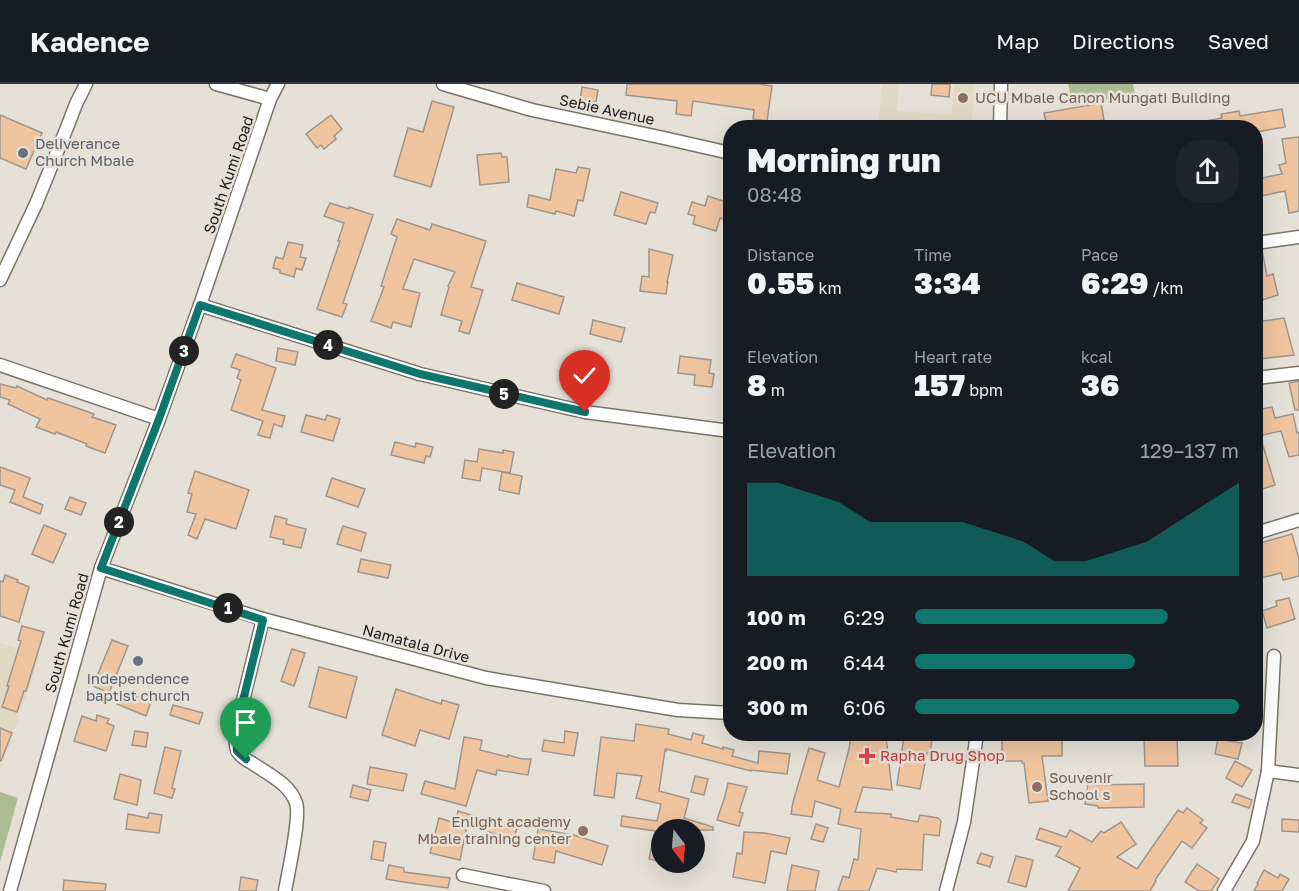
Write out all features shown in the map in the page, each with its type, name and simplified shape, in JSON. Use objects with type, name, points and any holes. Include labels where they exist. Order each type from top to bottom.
[{"type":"street","points":[[0,280],[43,188],[75,104],[86,84]]},
{"type":"street","points":[[216,84],[270,99]]},
{"type":"street","name":"South Kumi Road","points":[[10,891],[101,568],[159,419],[270,99],[278,84]]},
{"type":"street","name":"Sebie Avenue","points":[[443,84],[532,110],[723,151]]},
{"type":"street","points":[[1000,120],[1001,84]]},
{"type":"street","points":[[1263,242],[1299,237]]},
{"type":"street","points":[[200,305],[420,374],[585,412],[723,430]]},
{"type":"street","points":[[0,365],[159,419]]},
{"type":"street","points":[[1263,377],[1299,373]]},
{"type":"street","points":[[1263,531],[1299,520]]},
{"type":"street","name":"Namatala Drive","points":[[101,568],[263,620],[486,678],[678,710],[723,713]]},
{"type":"street","points":[[263,620],[236,729],[236,742],[237,751],[280,782],[292,795],[297,805],[285,891]]},
{"type":"street","points":[[1224,891],[1253,841],[1268,771],[1274,656]]},
{"type":"street","points":[[946,891],[964,822],[976,741]]},
{"type":"street","points":[[1268,771],[1299,775]]},
{"type":"street","points":[[462,875],[544,891]]},
{"type":"shaded area","name":"UCU Mbale Canon Mungati Building","points":[[882,84],[899,84],[897,111],[951,115],[954,84],[975,84],[972,120],[879,120]]},
{"type":"shaded area","points":[[0,643],[40,655],[0,772]]},
{"type":"green space","points":[[1068,84],[1133,84],[1135,94],[1073,106]]},
{"type":"green space","points":[[0,792],[18,798],[0,862]]},
{"type":"building","points":[[627,84],[759,84],[772,86],[767,120],[753,119],[754,110],[693,101],[691,116],[676,114],[677,101],[626,95]]},
{"type":"building","points":[[932,84],[950,84],[949,97],[931,95]]},
{"type":"building","points":[[582,87],[598,90],[596,102],[580,100]]},
{"type":"building","points":[[432,101],[454,107],[431,187],[394,176],[408,128],[423,132]]},
{"type":"building","points":[[1101,103],[1104,120],[1045,120],[1044,113]]},
{"type":"building","points":[[1282,109],[1285,127],[1263,131],[1263,120],[1210,120],[1222,118],[1221,114],[1239,111],[1240,116]]},
{"type":"building","points":[[0,115],[42,133],[26,169],[0,158]]},
{"type":"building","points":[[331,115],[342,129],[334,136],[336,139],[324,149],[321,145],[317,148],[306,134]]},
{"type":"building","points":[[1299,137],[1299,211],[1289,213],[1285,191],[1263,196],[1263,178],[1282,174],[1279,165],[1286,163],[1282,139]]},
{"type":"building","points":[[501,153],[502,157],[507,157],[509,182],[480,185],[477,155]]},
{"type":"building","points":[[578,167],[590,169],[583,201],[578,200],[574,216],[527,207],[529,195],[550,200],[556,169],[576,173]]},
{"type":"building","points":[[621,192],[658,203],[655,213],[650,212],[646,224],[614,215]]},
{"type":"building","points":[[708,196],[723,201],[723,219],[720,218],[716,231],[693,224],[695,216],[688,214],[692,202],[705,206]]},
{"type":"building","points":[[330,203],[373,215],[343,303],[347,304],[342,317],[317,309],[344,223],[324,216]]},
{"type":"building","points":[[397,219],[430,230],[432,224],[486,241],[471,287],[483,290],[469,334],[459,331],[462,321],[441,315],[448,286],[455,272],[414,259],[403,289],[420,293],[411,327],[393,322],[391,328],[371,321],[384,287],[381,286],[397,237],[391,234]]},
{"type":"building","points":[[288,242],[303,245],[300,257],[306,258],[302,270],[296,268],[294,277],[280,273],[280,270],[273,268],[276,257],[283,259]]},
{"type":"building","points":[[649,249],[673,255],[666,294],[640,291],[642,276],[649,277]]},
{"type":"building","points":[[1263,255],[1267,276],[1273,274],[1278,295],[1263,300]]},
{"type":"building","points":[[517,283],[564,297],[559,314],[512,300]]},
{"type":"building","points":[[1284,318],[1294,355],[1263,359],[1263,321]]},
{"type":"building","points":[[593,320],[625,328],[621,342],[590,334]]},
{"type":"building","points":[[278,348],[298,352],[295,365],[276,361]]},
{"type":"building","points":[[236,354],[276,368],[262,410],[285,416],[282,427],[274,424],[270,438],[258,435],[263,421],[231,410],[241,380],[237,378],[240,370],[231,367]]},
{"type":"building","points":[[680,356],[711,360],[709,373],[714,374],[712,387],[694,385],[695,375],[678,373]]},
{"type":"building","points":[[1299,381],[1299,410],[1295,410],[1289,383]]},
{"type":"building","points":[[0,384],[16,388],[17,386],[47,400],[48,398],[94,414],[92,417],[116,425],[105,453],[56,432],[55,434],[36,427],[40,419],[8,404],[10,400],[0,397]]},
{"type":"building","points":[[1272,407],[1275,418],[1293,414],[1297,433],[1299,432],[1299,455],[1289,457],[1281,431],[1263,435],[1263,409]]},
{"type":"building","points":[[306,415],[325,420],[327,415],[340,419],[333,441],[301,432]]},
{"type":"building","points":[[395,442],[415,447],[416,443],[433,447],[430,457],[426,456],[424,463],[391,455]]},
{"type":"building","points":[[1263,445],[1275,485],[1263,489]]},
{"type":"building","points":[[479,449],[503,453],[503,450],[514,452],[510,473],[482,468],[480,481],[462,478],[465,460],[477,462]]},
{"type":"building","points":[[0,467],[30,478],[23,497],[43,505],[40,514],[10,502],[15,490],[0,485]]},
{"type":"building","points":[[195,471],[249,490],[236,529],[205,519],[197,539],[188,535],[196,514],[187,512],[192,494],[188,493]]},
{"type":"building","points":[[502,472],[522,476],[519,494],[499,490]]},
{"type":"building","points":[[332,478],[365,489],[358,507],[326,496]]},
{"type":"building","points":[[70,497],[86,503],[81,515],[65,509]]},
{"type":"building","points":[[275,516],[287,519],[286,524],[306,529],[301,548],[283,544],[284,540],[270,537]]},
{"type":"building","points":[[44,525],[66,534],[53,563],[32,554]]},
{"type":"building","points":[[343,526],[366,533],[361,551],[337,544]]},
{"type":"building","points":[[1292,534],[1299,559],[1299,576],[1283,580],[1281,573],[1263,577],[1263,542]]},
{"type":"building","points":[[361,559],[391,565],[388,578],[358,572]]},
{"type":"building","points":[[5,575],[29,587],[19,622],[0,616],[0,581],[3,582]]},
{"type":"building","points":[[1289,598],[1295,619],[1267,628],[1263,611],[1277,606],[1276,601]]},
{"type":"building","points":[[22,626],[44,632],[26,691],[24,691],[17,712],[2,707],[21,641],[18,640]]},
{"type":"building","points":[[112,640],[128,646],[109,693],[93,686]]},
{"type":"building","points":[[292,649],[305,653],[294,686],[281,681]]},
{"type":"building","points":[[319,667],[357,677],[346,718],[309,707]]},
{"type":"building","points":[[396,689],[441,704],[442,700],[459,705],[449,739],[420,730],[415,746],[382,735]]},
{"type":"building","points":[[123,691],[151,702],[146,716],[117,704]]},
{"type":"building","points":[[173,705],[203,713],[199,724],[170,715]]},
{"type":"building","points":[[97,715],[109,719],[107,723],[114,726],[106,751],[74,741],[82,716],[96,721]]},
{"type":"building","points":[[636,724],[669,729],[668,734],[691,740],[693,733],[704,736],[702,743],[734,750],[732,756],[758,763],[759,751],[790,754],[787,774],[751,771],[666,749],[659,791],[689,799],[684,818],[687,819],[657,819],[661,804],[636,798],[642,776],[617,773],[614,798],[594,795],[601,737],[634,741]]},
{"type":"building","points":[[0,728],[12,733],[1,761],[0,760]]},
{"type":"building","points":[[135,731],[148,733],[146,747],[132,745]]},
{"type":"building","points":[[565,731],[578,733],[574,756],[542,751],[544,740],[564,743]]},
{"type":"building","points":[[464,737],[482,740],[480,750],[508,757],[508,755],[531,759],[528,775],[497,770],[496,775],[477,770],[466,806],[421,794],[425,781],[455,789]]},
{"type":"building","points":[[850,741],[886,741],[892,790],[863,787],[855,812],[891,814],[891,817],[918,822],[920,815],[938,818],[941,821],[939,836],[924,834],[922,870],[897,869],[896,872],[877,868],[869,891],[838,891],[843,876],[849,878],[854,859],[858,860],[861,829],[838,824],[841,809],[815,801],[812,817],[791,814],[809,748],[825,753],[817,780],[839,787]]},
{"type":"building","points":[[903,741],[932,741],[930,753],[927,753],[920,789],[897,785]]},
{"type":"building","points":[[1002,741],[1062,741],[1062,756],[1042,756],[1048,801],[1029,803],[1024,763],[1022,761],[1002,761]]},
{"type":"building","points":[[1144,741],[1177,741],[1178,766],[1145,766]]},
{"type":"building","points":[[1218,741],[1242,743],[1238,759],[1215,754]]},
{"type":"building","points":[[165,747],[181,751],[172,788],[175,789],[172,798],[154,793]]},
{"type":"building","points":[[1235,761],[1252,770],[1242,787],[1226,778]]},
{"type":"building","points":[[370,767],[407,774],[403,791],[367,784]]},
{"type":"building","points":[[120,774],[141,780],[137,805],[114,799]]},
{"type":"building","points":[[695,776],[708,779],[704,795],[691,792]]},
{"type":"building","points":[[728,783],[747,787],[739,812],[743,813],[739,826],[717,820]]},
{"type":"building","points":[[1088,784],[1144,784],[1144,807],[1098,808],[1098,806],[1085,804]]},
{"type":"building","points":[[353,785],[371,790],[368,801],[350,797]]},
{"type":"building","points":[[1236,794],[1252,800],[1249,808],[1232,802]]},
{"type":"building","points":[[1187,808],[1203,820],[1200,823],[1207,828],[1192,848],[1182,841],[1150,891],[1068,891],[1080,868],[1056,856],[1061,847],[1036,839],[1040,828],[1066,837],[1070,830],[1092,842],[1101,831],[1104,833],[1121,822],[1136,844],[1117,857],[1137,869],[1178,810],[1183,813]]},
{"type":"building","points":[[458,811],[517,829],[513,840],[467,825],[460,860],[430,853],[439,818],[455,823]]},
{"type":"building","points":[[149,813],[162,815],[159,833],[126,829],[128,814],[148,818]]},
{"type":"building","points":[[622,816],[651,820],[651,830],[621,826]]},
{"type":"building","points":[[1282,819],[1299,820],[1299,832],[1282,831]]},
{"type":"building","points":[[816,824],[828,828],[823,842],[811,839]]},
{"type":"building","points":[[705,825],[713,827],[713,830],[705,830]]},
{"type":"building","points":[[538,829],[574,835],[608,846],[602,865],[556,851],[554,863],[533,859]]},
{"type":"building","points":[[744,832],[790,838],[786,854],[771,851],[765,883],[733,877],[737,853],[742,854]]},
{"type":"building","points":[[374,841],[386,843],[383,861],[371,859]]},
{"type":"building","points":[[981,853],[993,857],[990,867],[977,863]]},
{"type":"building","points":[[1016,856],[1033,860],[1026,887],[1008,882]]},
{"type":"building","points":[[1197,864],[1219,879],[1211,891],[1199,891],[1185,882]]},
{"type":"building","points":[[389,865],[404,868],[404,872],[450,878],[448,888],[386,879]]},
{"type":"building","points":[[792,865],[819,871],[815,891],[787,891]]},
{"type":"building","points":[[1264,870],[1278,878],[1280,874],[1289,879],[1282,891],[1254,891]]},
{"type":"building","points":[[241,877],[258,880],[256,891],[239,891]]},
{"type":"building","points":[[64,880],[106,884],[105,891],[63,891]]},
{"type":"place","name":"UCU Mbale Canon Mungati Building","points":[[963,98]]},
{"type":"place","name":"Deliverance Church Mbale","points":[[23,153]]},
{"type":"place","name":"independence baptist church","points":[[138,661]]},
{"type":"place","name":"Rapha Drug Shop","points":[[867,756]]},
{"type":"place","name":"Souvenir School s","points":[[1037,787]]},
{"type":"place","name":"Enlight academy Mbale training center","points":[[583,831]]},
{"type":"route","points":[[246,759],[237,751],[236,729],[263,620],[101,568],[200,305],[420,374],[585,412]]}]
